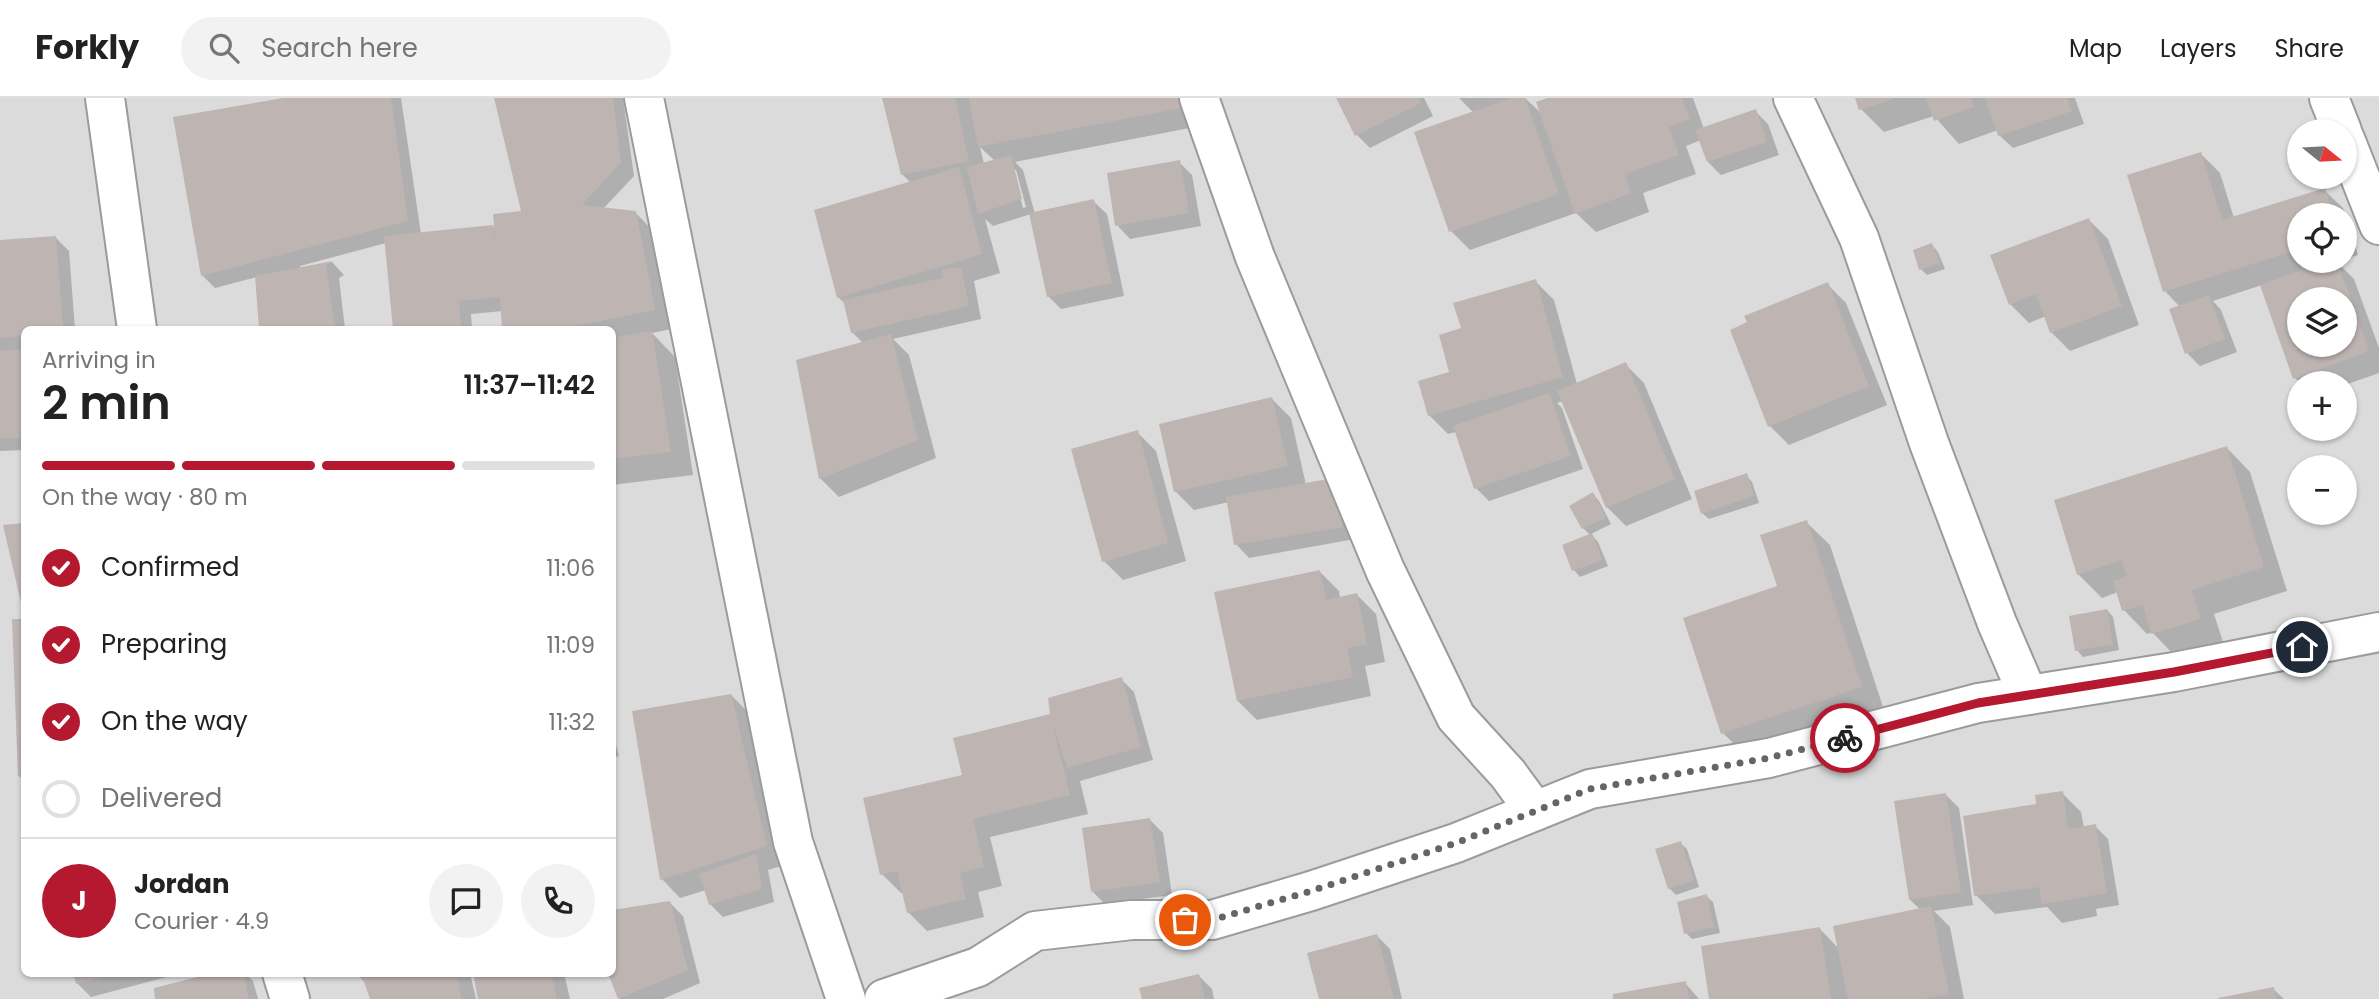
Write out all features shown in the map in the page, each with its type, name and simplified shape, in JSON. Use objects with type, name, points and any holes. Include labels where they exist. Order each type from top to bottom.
[{"type":"street","points":[[104,98],[136,326]]},
{"type":"street","points":[[644,98],[793,842],[846,999]]},
{"type":"street","points":[[1199,98],[1255,257],[1385,570],[1456,717],[1508,774],[1535,811]]},
{"type":"street","points":[[1793,98],[1859,238],[1929,443],[1997,623],[2028,695]]},
{"type":"street","points":[[2329,98],[2337,119]]},
{"type":"street","points":[[2357,169],[2379,225]]},
{"type":"street","points":[[884,999],[978,967],[1035,931],[1132,920],[1212,920],[1311,891],[1456,843],[1590,789],[1769,758],[1978,703],[2174,672],[2379,632]]},
{"type":"street","points":[[283,977],[290,999]]},
{"type":"shaded area","points":[[0,98],[2379,98],[2379,999],[0,999]]},
{"type":"building","points":[[283,98],[391,98],[408,221],[201,276],[173,117]]},
{"type":"building","points":[[494,98],[613,98],[621,162],[582,205],[636,211],[655,310],[574,326],[502,326],[500,297],[459,301],[461,326],[393,326],[384,236],[493,225],[496,251],[493,214],[521,211]]},
{"type":"building","points":[[882,98],[955,98],[969,161],[901,175]]},
{"type":"building","points":[[969,98],[1185,98],[1187,107],[978,147]]},
{"type":"building","points":[[1336,98],[1419,98],[1421,103],[1355,136]]},
{"type":"building","points":[[1511,98],[1525,98],[1559,194],[1449,232],[1414,132]]},
{"type":"building","points":[[1547,98],[1682,98],[1690,119],[1669,127],[1679,155],[1625,174],[1631,193],[1575,214],[1536,102]]},
{"type":"building","points":[[1855,98],[1893,98],[1893,99],[1859,110]]},
{"type":"building","points":[[1926,98],[1971,98],[1974,107],[1934,121]]},
{"type":"building","points":[[1985,98],[2067,98],[2072,111],[1998,136]]},
{"type":"building","points":[[1756,109],[1767,142],[1707,162],[1695,130]]},
{"type":"building","points":[[2201,152],[2222,220],[2322,189],[2325,189],[2329,203],[2287,203],[2287,253],[2163,292],[2127,175]]},
{"type":"building","points":[[1011,155],[1022,199],[978,214],[967,167]]},
{"type":"building","points":[[1180,160],[1189,213],[1115,226],[1107,173]]},
{"type":"building","points":[[959,167],[982,254],[837,298],[814,210]]},
{"type":"building","points":[[1094,199],[1112,283],[1047,297],[1029,213]]},
{"type":"building","points":[[2089,218],[2122,306],[2050,333],[2036,294],[2009,305],[1990,255]]},
{"type":"building","points":[[56,236],[63,326],[21,326],[21,336],[0,338],[0,240]]},
{"type":"building","points":[[1932,243],[1940,263],[1919,270],[1913,250]]},
{"type":"building","points":[[333,261],[326,265],[335,326],[259,326],[255,276]]},
{"type":"building","points":[[961,267],[969,306],[851,333],[843,300],[942,278],[942,270]]},
{"type":"building","points":[[2294,273],[2341,273],[2346,287],[2287,287],[2287,357],[2353,357],[2315,371],[2290,371],[2260,285]]},
{"type":"building","points":[[1536,279],[1563,377],[1428,416],[1418,381],[1449,372],[1439,335],[1461,328],[1453,303]]},
{"type":"building","points":[[1828,282],[1869,386],[1768,427],[1730,330],[1747,322],[1744,316]]},
{"type":"building","points":[[2209,295],[2225,339],[2185,354],[2169,309]]},
{"type":"building","points":[[2357,317],[2369,351],[2357,355]]},
{"type":"building","points":[[652,331],[671,452],[616,459],[616,337]]},
{"type":"building","points":[[891,334],[918,440],[819,479],[796,360]]},
{"type":"building","points":[[21,349],[21,438],[0,438],[0,351]]},
{"type":"building","points":[[1626,362],[1675,479],[1606,508],[1557,391]]},
{"type":"building","points":[[1549,393],[1571,456],[1474,489],[1453,426]]},
{"type":"building","points":[[1272,397],[1288,466],[1174,492],[1159,424]]},
{"type":"building","points":[[1138,430],[1168,543],[1102,562],[1071,449]]},
{"type":"building","points":[[2227,446],[2264,567],[2192,590],[2201,619],[2151,634],[2143,605],[2122,611],[2113,581],[2127,576],[2122,560],[2077,575],[2054,500]]},
{"type":"building","points":[[1747,473],[1754,496],[1701,514],[1694,491]]},
{"type":"building","points":[[1334,478],[1343,527],[1234,545],[1226,497]]},
{"type":"building","points":[[1593,492],[1606,518],[1582,529],[1569,506]]},
{"type":"building","points":[[1807,520],[1862,687],[1721,734],[1683,618],[1777,586],[1760,535]]},
{"type":"building","points":[[21,523],[21,603],[3,525]]},
{"type":"building","points":[[1592,533],[1603,560],[1572,571],[1562,545]]},
{"type":"building","points":[[1320,570],[1326,600],[1357,593],[1367,644],[1347,648],[1353,677],[1237,701],[1214,592]]},
{"type":"building","points":[[2107,609],[2113,644],[2075,651],[2069,616]]},
{"type":"building","points":[[12,619],[21,619],[21,776],[18,776]]},
{"type":"building","points":[[1122,677],[1141,747],[1067,768],[1052,722],[1070,795],[973,819],[984,867],[960,873],[966,899],[907,913],[897,871],[880,875],[863,798],[962,775],[953,738],[1050,714],[1048,698]]},
{"type":"building","points":[[731,694],[767,846],[660,880],[632,711]]},
{"type":"building","points":[[2063,791],[2068,829],[2096,824],[2107,893],[2042,904],[2039,887],[1974,896],[1963,816],[2036,804],[2035,795]]},
{"type":"building","points":[[1946,793],[1961,892],[1909,900],[1894,801]]},
{"type":"building","points":[[1150,818],[1160,882],[1091,892],[1082,828]]},
{"type":"building","points":[[1681,841],[1694,880],[1668,889],[1655,849]]},
{"type":"building","points":[[756,854],[762,889],[709,905],[699,874]]},
{"type":"building","points":[[1707,894],[1714,927],[1684,934],[1677,902]]},
{"type":"building","points":[[670,901],[688,970],[618,999],[610,977],[616,977],[616,909]]},
{"type":"building","points":[[1931,906],[1949,994],[1923,999],[1848,999],[1833,926]]},
{"type":"building","points":[[1820,927],[1831,999],[1709,999],[1701,946]]},
{"type":"building","points":[[1377,934],[1394,999],[1319,999],[1307,953]]},
{"type":"building","points":[[1199,974],[1205,999],[1142,999],[1139,988]]},
{"type":"building","points":[[74,977],[105,977],[76,984]]},
{"type":"building","points":[[197,977],[244,977],[249,999],[155,999],[154,988]]},
{"type":"building","points":[[362,977],[458,977],[461,999],[370,999]]},
{"type":"building","points":[[474,977],[552,977],[557,999],[478,999]]},
{"type":"building","points":[[1686,981],[1689,999],[1613,999],[1613,994]]},
{"type":"building","points":[[2274,987],[2276,999],[2218,999],[2218,998]]},
{"type":"way so far","points":[[1185,920],[1212,920],[1311,891],[1456,843],[1590,789],[1769,758],[1845,738]]},
{"type":"route","points":[[1845,738],[1978,703],[2174,672],[2302,647]]}]
